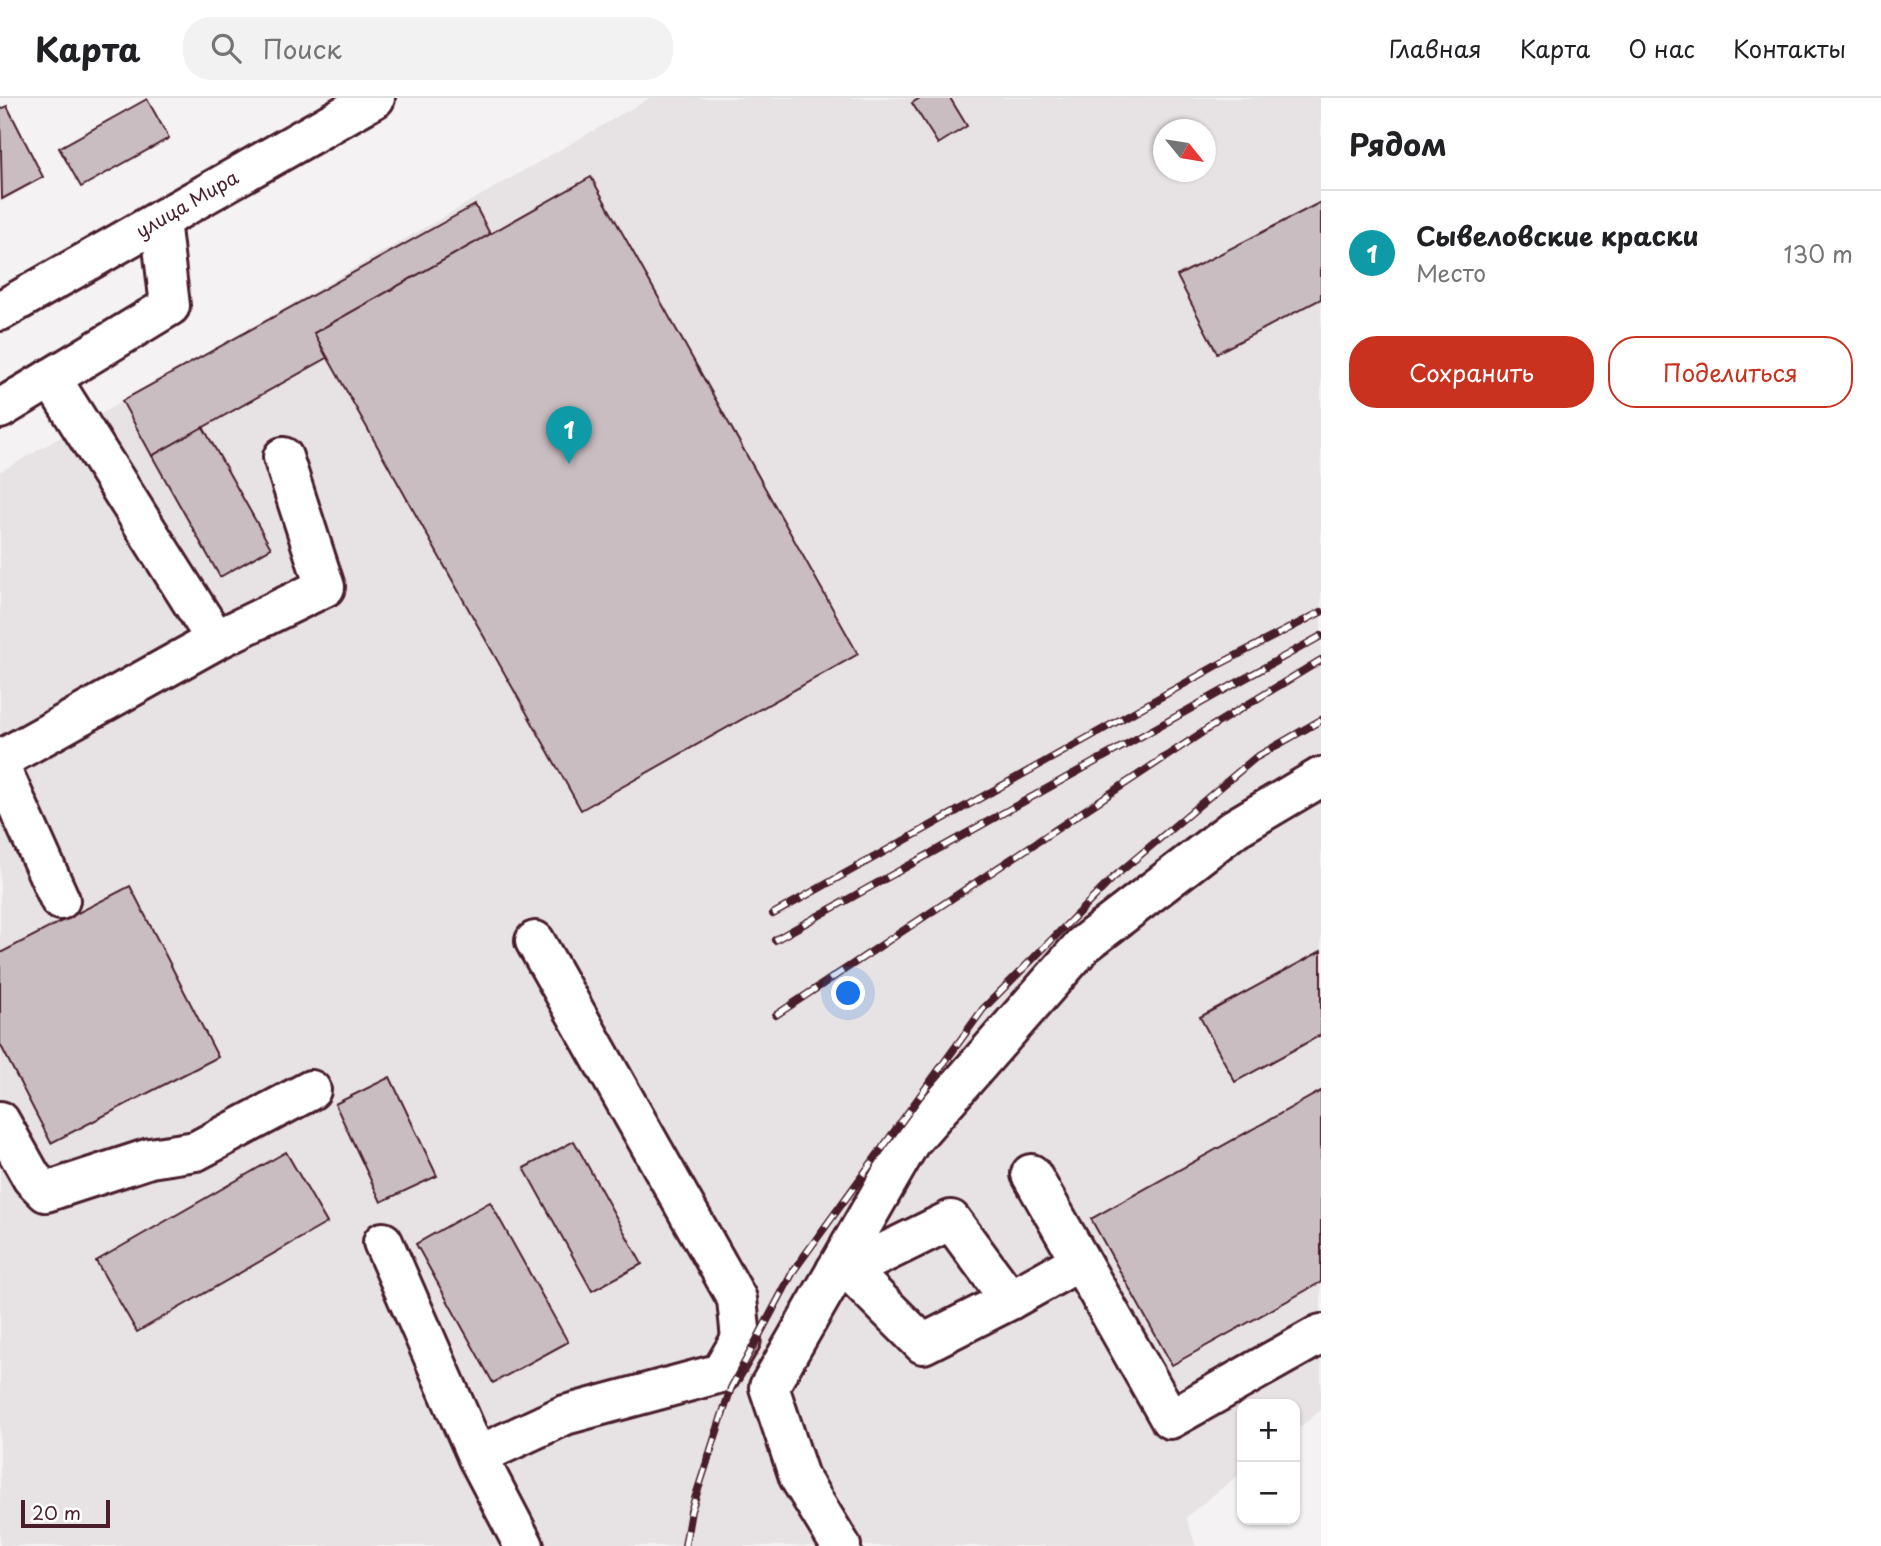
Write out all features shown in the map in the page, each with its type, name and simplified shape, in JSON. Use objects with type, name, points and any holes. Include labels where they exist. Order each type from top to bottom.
[{"type":"main road","name":"улица Мира","points":[[0,311],[375,98]]},
{"type":"main road","points":[[0,409],[170,306],[160,220]]},
{"type":"main road","points":[[51,378],[216,640]]},
{"type":"main road","points":[[0,760],[216,640],[325,587],[283,457]]},
{"type":"main road","points":[[0,766],[61,900]]},
{"type":"main road","points":[[841,1546],[799,1477],[769,1387],[843,1270],[910,1142],[1083,945],[1235,828],[1321,777]]},
{"type":"main road","points":[[477,1456],[565,1415],[721,1373],[741,1339],[737,1299],[535,942]]},
{"type":"main road","points":[[0,1121],[32,1178],[46,1192],[150,1158],[197,1151],[311,1090]]},
{"type":"main road","points":[[1031,1174],[1170,1419],[1321,1334]]},
{"type":"main road","points":[[843,1270],[951,1220],[1010,1300]]},
{"type":"main road","points":[[383,1242],[477,1456],[524,1546]]},
{"type":"main road","points":[[843,1270],[923,1344],[1080,1261]]},
{"type":"shaded area","points":[[650,98],[1321,98],[1321,1410],[1300,1427],[1300,1399],[1237,1399],[1237,1476],[1186,1517],[1196,1546],[0,1546],[0,472]]},
{"type":"building","points":[[920,98],[950,98],[967,126],[938,144],[912,103]]},
{"type":"building","points":[[147,99],[169,138],[81,187],[59,148]]},
{"type":"building","points":[[7,106],[43,177],[2,199],[0,110]]},
{"type":"building","points":[[591,177],[858,654],[581,810],[314,333]]},
{"type":"building","points":[[1321,202],[1321,299],[1217,353],[1177,276]]},
{"type":"building","points":[[475,205],[490,234],[314,333],[327,358],[152,456],[122,401]]},
{"type":"building","points":[[203,427],[271,548],[220,577],[152,456]]},
{"type":"building","points":[[130,886],[218,1057],[51,1143],[0,1044],[0,953]]},
{"type":"building","points":[[1321,951],[1321,1035],[1235,1082],[1200,1017]]},
{"type":"building","points":[[390,1077],[437,1176],[381,1202],[335,1104]]},
{"type":"building","points":[[1321,1091],[1321,1282],[1172,1365],[1091,1219]]},
{"type":"building","points":[[574,1141],[642,1264],[592,1291],[524,1168]]},
{"type":"building","points":[[286,1152],[327,1223],[137,1332],[96,1261]]},
{"type":"building","points":[[490,1202],[568,1342],[493,1383],[416,1244]]},
{"type":"railway","points":[[773,914],[1216,666],[1321,612]]},
{"type":"railway","points":[[775,940],[1321,636]]},
{"type":"railway","points":[[776,1015],[1209,728],[1321,660]]},
{"type":"railway","points":[[685,1546],[691,1511],[731,1388],[794,1270],[983,1009],[1114,877],[1255,758],[1321,720]]},
{"type":"place","name":"Сывеловские краски","points":[[569,464]]}]
